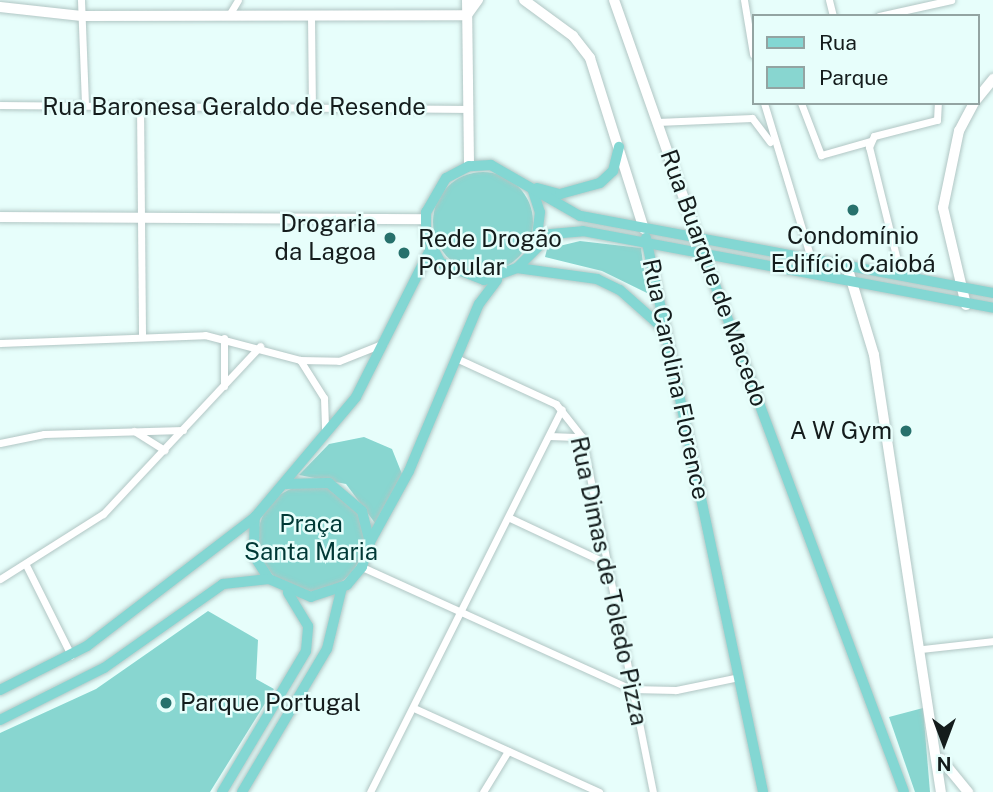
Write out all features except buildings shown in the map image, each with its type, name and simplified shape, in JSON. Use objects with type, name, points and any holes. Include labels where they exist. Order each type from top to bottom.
[{"type":"main road","points":[[530,188],[581,192],[613,170],[620,147]]},
{"type":"main road","points":[[497,280],[462,276],[431,248],[425,219],[438,187],[469,166],[507,169],[530,188],[580,216],[993,293]]},
{"type":"main road","points":[[530,188],[540,212],[537,246]]},
{"type":"main road","name":"Rua Carolina Florence","points":[[644,229],[762,792]]},
{"type":"main road","points":[[255,517],[251,543],[269,579],[286,591],[311,597],[342,587],[362,567],[370,542],[409,471],[456,358],[497,280],[517,268],[537,246],[565,231],[703,253],[993,308]]},
{"type":"main road","name":"Rua Buarque de Macedo","points":[[698,239],[904,792]]},
{"type":"main road","points":[[0,690],[71,655],[255,517],[356,397],[387,341],[431,248]]},
{"type":"main road","points":[[517,268],[597,279],[620,290],[667,331]]},
{"type":"main road","points":[[284,484],[315,480],[342,490],[362,511],[370,542]]},
{"type":"main road","points":[[0,720],[104,668],[223,584],[269,579]]},
{"type":"main road","points":[[242,792],[327,649],[342,587]]},
{"type":"main road","points":[[222,792],[306,651],[308,626],[286,591]]},
{"type":"street","points":[[81,0],[85,105]]},
{"type":"street","points":[[229,15],[238,0]]},
{"type":"street","points":[[467,0],[469,166]]},
{"type":"street","points":[[467,15],[478,0]]},
{"type":"street","name":"Rua Carolina Florence","points":[[524,0],[573,36],[590,58],[644,229]]},
{"type":"street","name":"Rua Buarque de Macedo","points":[[614,0],[698,239]]},
{"type":"street","points":[[744,0],[752,48]]},
{"type":"street","points":[[889,14],[951,0]]},
{"type":"street","points":[[0,6],[82,16],[467,15]]},
{"type":"street","points":[[927,6],[929,14]]},
{"type":"street","points":[[311,16],[312,107]]},
{"type":"street","points":[[979,97],[991,83]]},
{"type":"street","points":[[140,104],[142,336]]},
{"type":"street","name":"Rua Baronesa Geraldo de Resende","points":[[0,105],[140,104],[468,109]]},
{"type":"street","points":[[764,105],[774,148],[811,259]]},
{"type":"street","points":[[802,105],[821,155],[869,144],[937,120],[938,105]]},
{"type":"street","points":[[966,305],[943,208],[959,131],[973,105]]},
{"type":"street","points":[[657,122],[752,118],[774,148]]},
{"type":"street","points":[[869,144],[901,276]]},
{"type":"street","points":[[0,217],[425,219]]},
{"type":"street","points":[[847,266],[874,355],[940,757],[941,792]]},
{"type":"street","points":[[0,343],[142,336],[224,338],[260,346],[300,360],[339,361],[387,341]]},
{"type":"street","points":[[224,338],[224,386]]},
{"type":"street","points":[[0,579],[103,514],[260,346]]},
{"type":"street","name":"Rua Dimas de Toledo Pizza","points":[[456,358],[562,409],[582,437],[653,792]]},
{"type":"street","points":[[300,360],[324,398],[325,435]]},
{"type":"street","points":[[370,792],[416,709],[562,409]]},
{"type":"street","points":[[134,430],[164,450]]},
{"type":"street","points":[[0,443],[23,436],[183,430]]},
{"type":"street","points":[[549,436],[582,437]]},
{"type":"street","points":[[510,518],[606,563]]},
{"type":"street","points":[[26,565],[71,655]]},
{"type":"street","points":[[362,567],[462,615],[631,689],[677,690],[739,677]]},
{"type":"street","points":[[922,649],[993,641]]},
{"type":"street","points":[[416,709],[584,789],[599,792]]},
{"type":"street","points":[[483,792],[508,751]]},
{"type":"street","points":[[940,757],[968,792]]},
{"type":"green space","points":[[483,172],[511,180],[525,194],[533,222],[525,250],[511,264],[483,272],[455,264],[441,250],[433,222],[441,194],[455,180]]},
{"type":"green space","points":[[580,241],[641,248],[647,293],[602,271],[545,257],[547,249]]},
{"type":"green space","points":[[364,437],[392,449],[402,474],[375,523],[346,484],[299,475],[329,444]]},
{"type":"green space","name":"Praça Santa Maria","points":[[311,485],[331,489],[349,500],[360,518],[364,538],[360,558],[349,576],[331,587],[311,591],[291,587],[273,576],[262,558],[258,538],[262,518],[273,500],[291,489]]},
{"type":"green space","name":"Parque Portugal","points":[[208,611],[258,640],[256,679],[274,689],[210,792],[0,792],[0,733],[96,689]]},
{"type":"green space","points":[[923,708],[930,792],[915,792],[889,717]]},
{"type":"place","name":"Condomínio Edifício Caiobá","points":[[853,210]]},
{"type":"place","name":"Drogaria da Lagoa","points":[[390,238]]},
{"type":"place","name":"Rede Drogão Popular","points":[[404,253]]},
{"type":"place","name":"A W Gym","points":[[906,431]]},
{"type":"place","name":"Parque Portugal","points":[[166,703]]}]
